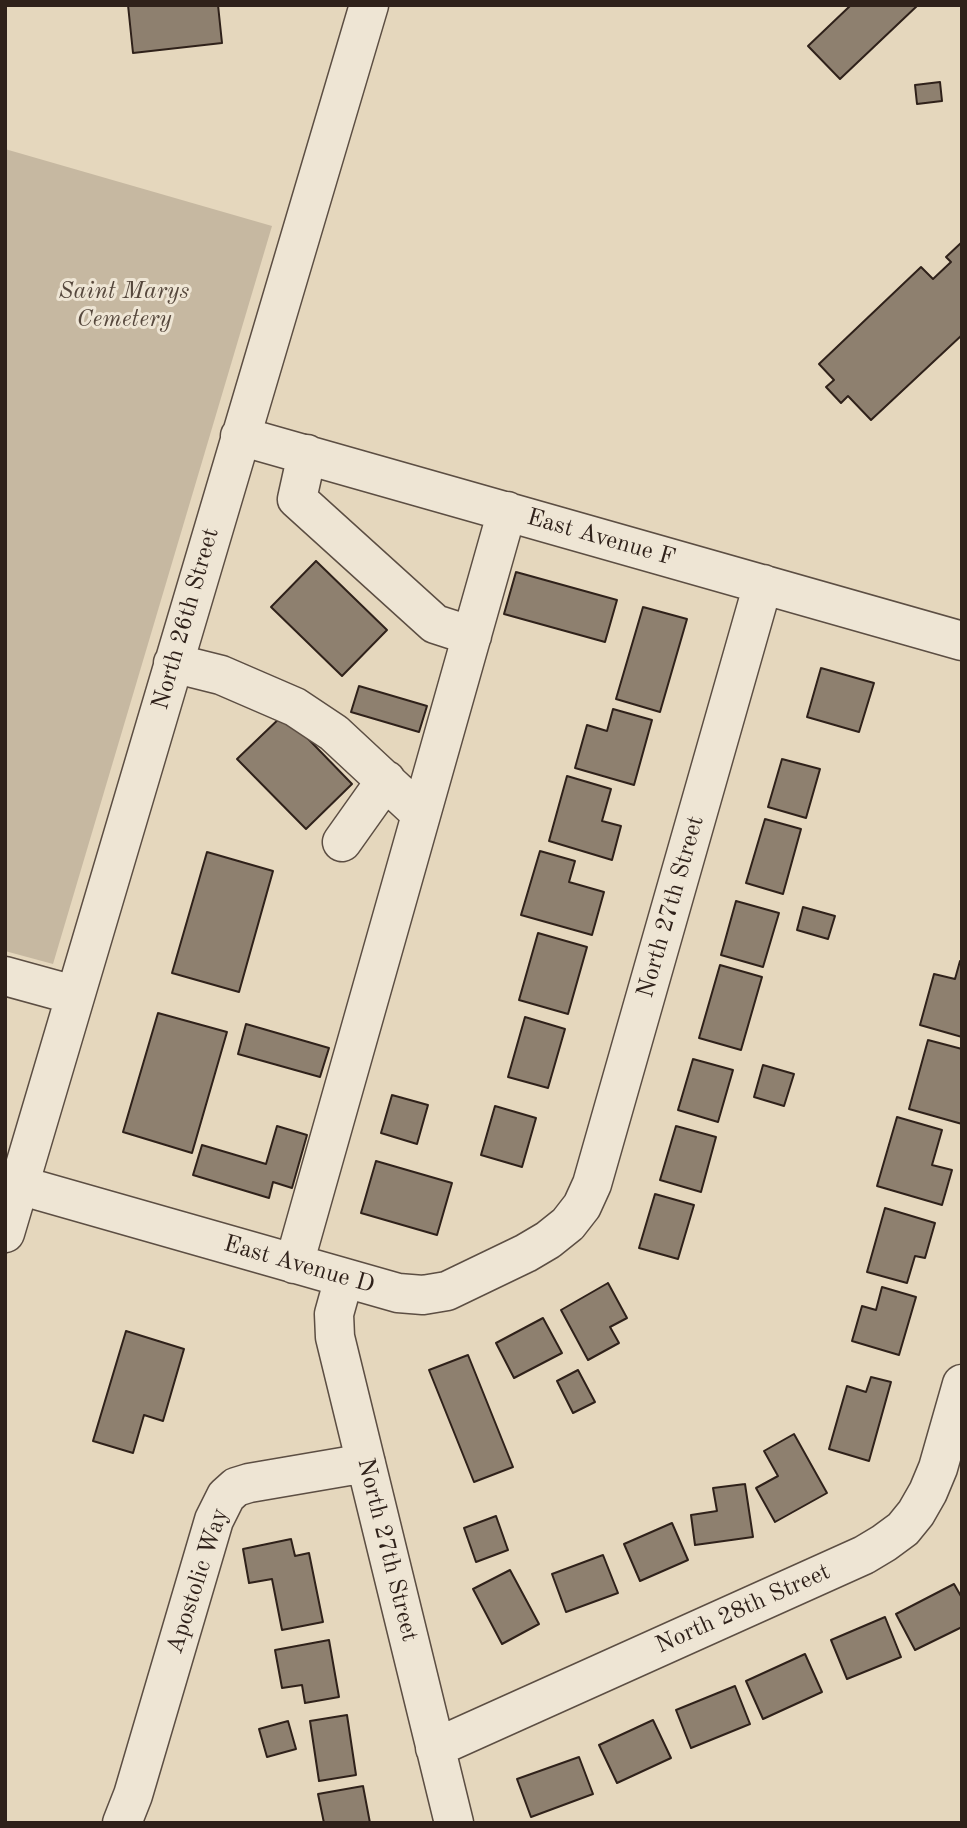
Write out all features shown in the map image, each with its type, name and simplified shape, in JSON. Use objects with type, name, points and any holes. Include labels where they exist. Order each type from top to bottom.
[{"type":"street","name":"North 26th Street","points":[[5,1233],[369,5]]},
{"type":"street","name":"East Avenue F","points":[[240,436],[962,641]]},
{"type":"street","points":[[307,454],[297,499],[435,624],[472,636]]},
{"type":"street","points":[[294,1264],[507,511]]},
{"type":"street","name":"North 27th Street","points":[[568,1224],[582,1206],[592,1184],[763,584]]},
{"type":"street","points":[[173,663],[221,675],[295,707],[334,733],[421,814]]},
{"type":"street","points":[[342,842],[386,780]]},
{"type":"street","points":[[5,976],[74,995]]},
{"type":"street","name":"East Avenue D","points":[[19,1185],[398,1293],[423,1295],[447,1291],[526,1253],[568,1224]]},
{"type":"street","name":"North 27th Street","points":[[344,1278],[334,1314],[335,1337],[454,1823]]},
{"type":"street","name":"North 28th Street","points":[[435,1748],[852,1560],[884,1543],[903,1529],[928,1492],[962,1384]]},
{"type":"street","name":"Apostolic Way","points":[[122,1823],[214,1520],[226,1496],[236,1487],[248,1483],[366,1463]]},
{"type":"green space","name":"Saint Marys Cemetery","points":[[5,149],[272,226],[53,964],[5,951]]},
{"type":"building","points":[[128,5],[218,5],[222,43],[133,53]]},
{"type":"building","points":[[851,5],[918,5],[840,79],[808,46]]},
{"type":"building","points":[[940,82],[942,101],[917,104],[915,85]]},
{"type":"building","points":[[962,242],[962,335],[871,420],[848,396],[841,403],[826,387],[834,380],[819,364],[921,267],[933,279],[951,262],[946,257]]},
{"type":"building","points":[[316,561],[387,630],[342,676],[271,607]]},
{"type":"building","points":[[516,572],[617,600],[605,642],[504,614]]},
{"type":"building","points":[[643,607],[687,619],[660,712],[616,699]]},
{"type":"building","points":[[821,668],[874,683],[859,732],[807,717]]},
{"type":"building","points":[[359,686],[427,706],[419,732],[351,712]]},
{"type":"building","points":[[613,709],[652,720],[634,785],[575,768],[587,725],[607,731]]},
{"type":"building","points":[[284,714],[352,784],[306,829],[237,759]]},
{"type":"building","points":[[782,759],[820,769],[806,818],[768,807]]},
{"type":"building","points":[[567,776],[611,789],[602,821],[621,826],[612,860],[549,841]]},
{"type":"building","points":[[765,819],[801,829],[783,894],[746,883]]},
{"type":"building","points":[[540,851],[575,861],[569,882],[604,892],[592,935],[521,915]]},
{"type":"building","points":[[207,852],[273,871],[239,992],[172,973]]},
{"type":"building","points":[[736,901],[779,913],[763,967],[721,955]]},
{"type":"building","points":[[803,907],[835,916],[828,939],[797,930]]},
{"type":"building","points":[[538,933],[587,947],[568,1014],[519,1000]]},
{"type":"building","points":[[960,961],[962,1037],[920,1025],[934,974],[955,979]]},
{"type":"building","points":[[720,965],[762,977],[741,1050],[699,1038]]},
{"type":"building","points":[[158,1013],[227,1032],[192,1153],[123,1132]]},
{"type":"building","points":[[525,1017],[565,1029],[548,1088],[508,1077]]},
{"type":"building","points":[[246,1024],[329,1048],[320,1077],[238,1054]]},
{"type":"building","points":[[928,1040],[962,1049],[962,1124],[909,1109]]},
{"type":"building","points":[[693,1059],[733,1070],[718,1122],[678,1110]]},
{"type":"building","points":[[763,1065],[794,1074],[784,1106],[754,1097]]},
{"type":"building","points":[[392,1095],[428,1105],[417,1144],[381,1133]]},
{"type":"building","points":[[495,1106],[536,1118],[522,1167],[481,1155]]},
{"type":"building","points":[[897,1117],[942,1130],[932,1165],[952,1170],[942,1205],[877,1186]]},
{"type":"building","points":[[277,1126],[307,1135],[292,1188],[273,1182],[269,1198],[193,1175],[202,1145],[266,1164]]},
{"type":"building","points":[[676,1126],[716,1137],[701,1192],[660,1180]]},
{"type":"building","points":[[376,1161],[452,1183],[437,1235],[361,1213]]},
{"type":"building","points":[[655,1194],[694,1205],[678,1259],[639,1248]]},
{"type":"building","points":[[885,1208],[935,1223],[925,1258],[915,1256],[907,1283],[867,1272]]},
{"type":"building","points":[[608,1283],[627,1318],[610,1327],[619,1343],[588,1360],[561,1310]]},
{"type":"building","points":[[882,1287],[916,1297],[899,1355],[852,1341],[862,1306],[876,1310]]},
{"type":"building","points":[[543,1318],[562,1353],[514,1378],[496,1343]]},
{"type":"building","points":[[126,1331],[184,1349],[163,1421],[144,1415],[133,1453],[93,1441]]},
{"type":"building","points":[[468,1355],[513,1467],[474,1482],[429,1370]]},
{"type":"building","points":[[578,1370],[595,1402],[573,1413],[557,1381]]},
{"type":"building","points":[[871,1377],[891,1382],[869,1461],[829,1449],[847,1386],[866,1392]]},
{"type":"building","points":[[794,1434],[827,1493],[775,1522],[756,1488],[778,1476],[764,1451]]},
{"type":"building","points":[[745,1484],[753,1537],[695,1545],[691,1515],[717,1511],[713,1488]]},
{"type":"building","points":[[496,1516],[508,1550],[476,1562],[464,1528]]},
{"type":"building","points":[[672,1523],[688,1560],[640,1581],[624,1544]]},
{"type":"building","points":[[291,1539],[295,1556],[309,1553],[323,1622],[282,1630],[272,1579],[249,1583],[243,1549]]},
{"type":"building","points":[[603,1555],[618,1593],[566,1612],[552,1574]]},
{"type":"building","points":[[510,1570],[539,1624],[502,1644],[473,1589]]},
{"type":"building","points":[[954,1584],[962,1598],[962,1627],[915,1650],[896,1614]]},
{"type":"building","points":[[885,1617],[901,1657],[847,1679],[831,1640]]},
{"type":"building","points":[[329,1640],[339,1697],[305,1703],[302,1685],[282,1688],[275,1650]]},
{"type":"building","points":[[805,1654],[822,1692],[763,1719],[746,1681]]},
{"type":"building","points":[[735,1686],[750,1724],[691,1748],[676,1710]]},
{"type":"building","points":[[347,1715],[356,1775],[319,1781],[310,1721]]},
{"type":"building","points":[[653,1720],[671,1758],[617,1783],[599,1745]]},
{"type":"building","points":[[288,1721],[296,1749],[267,1757],[259,1729]]},
{"type":"building","points":[[579,1757],[593,1794],[531,1817],[517,1779]]},
{"type":"building","points":[[363,1786],[370,1823],[324,1823],[318,1794]]}]
